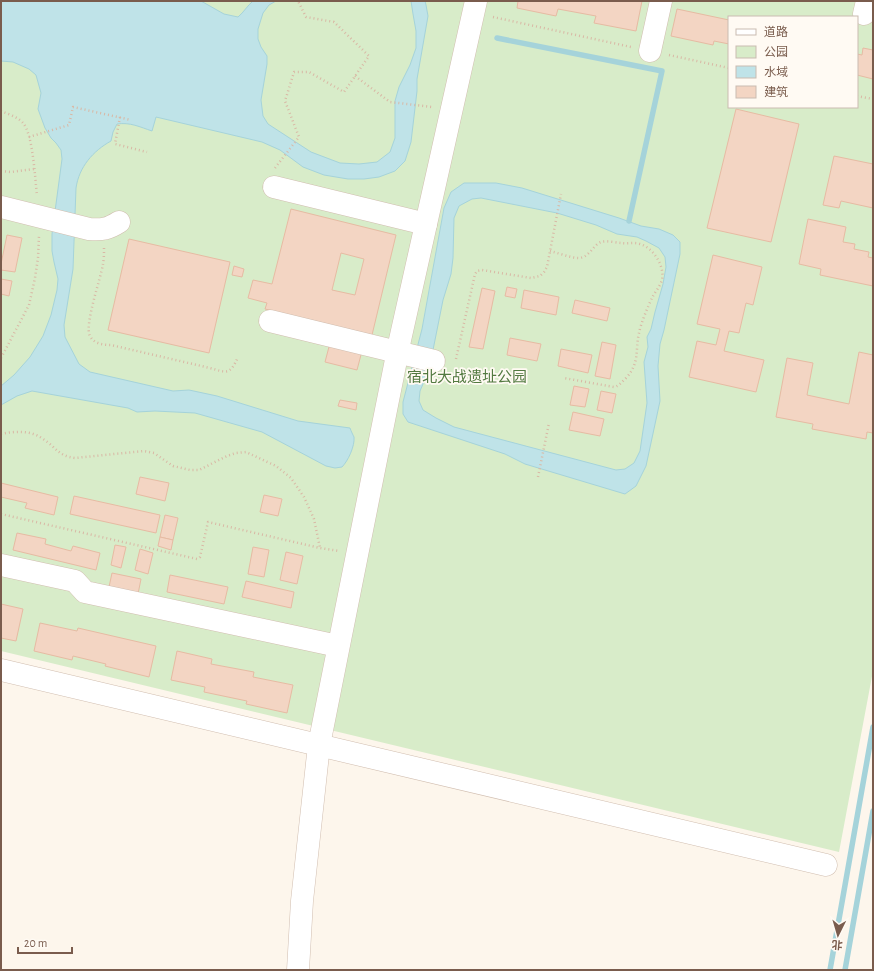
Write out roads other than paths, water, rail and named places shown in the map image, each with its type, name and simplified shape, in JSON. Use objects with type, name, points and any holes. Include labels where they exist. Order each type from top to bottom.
[{"type":"street","points":[[650,51],[661,1]]},
{"type":"street","points":[[298,970],[302,901],[319,745],[398,352],[475,7]]},
{"type":"street","points":[[273,180],[426,224]]},
{"type":"street","points":[[1,207],[89,229],[98,230],[111,226]]},
{"type":"street","points":[[270,321],[434,361]]},
{"type":"street","points":[[1,565],[75,581],[85,592],[338,646]]},
{"type":"street","points":[[1,670],[826,865]]},
{"type":"water","points":[[1,1],[201,1],[224,14],[238,17],[253,1],[276,1],[269,5],[263,13],[258,29],[258,39],[267,56],[261,100],[263,116],[268,124],[311,152],[340,163],[359,164],[377,162],[390,152],[395,138],[395,101],[399,87],[410,65],[416,48],[416,31],[411,1],[425,1],[428,16],[417,79],[411,142],[405,161],[395,171],[379,177],[364,179],[348,179],[324,175],[303,167],[280,150],[262,142],[156,117],[152,131],[131,124],[117,124],[111,141],[104,145],[88,160],[80,173],[76,188],[73,269],[64,325],[65,337],[79,364],[90,372],[173,391],[189,390],[217,396],[298,421],[350,428],[354,441],[349,457],[342,467],[335,468],[326,466],[262,432],[195,413],[155,411],[137,412],[128,408],[32,391],[17,396],[1,405],[1,386],[14,375],[30,357],[43,336],[51,315],[58,279],[52,251],[52,234],[62,159],[61,150],[45,128],[38,109],[41,93],[36,75],[29,69],[13,62],[1,61]]},
{"type":"water","points":[[464,183],[496,183],[522,188],[641,226],[659,229],[673,235],[680,242],[680,254],[660,344],[658,366],[660,401],[646,466],[636,486],[625,494],[525,464],[505,454],[408,422],[403,414],[403,402],[422,329],[444,208],[451,192]],"holes":[[[481,198],[557,213],[596,225],[617,234],[637,237],[659,248],[665,257],[666,267],[663,284],[651,329],[647,337],[648,347],[644,362],[647,403],[640,451],[634,463],[625,469],[616,470],[454,427],[423,410],[419,401],[420,391],[429,370],[443,300],[451,274],[454,218],[459,206],[472,199]]]},
{"type":"waterway","points":[[497,38],[662,71],[629,221]]},
{"type":"waterway","points":[[830,970],[873,727]]},
{"type":"waterway","points":[[845,970],[873,811]]},
{"type":"park label","name":"宿北大战遗址公园","points":[[467,377]]}]
